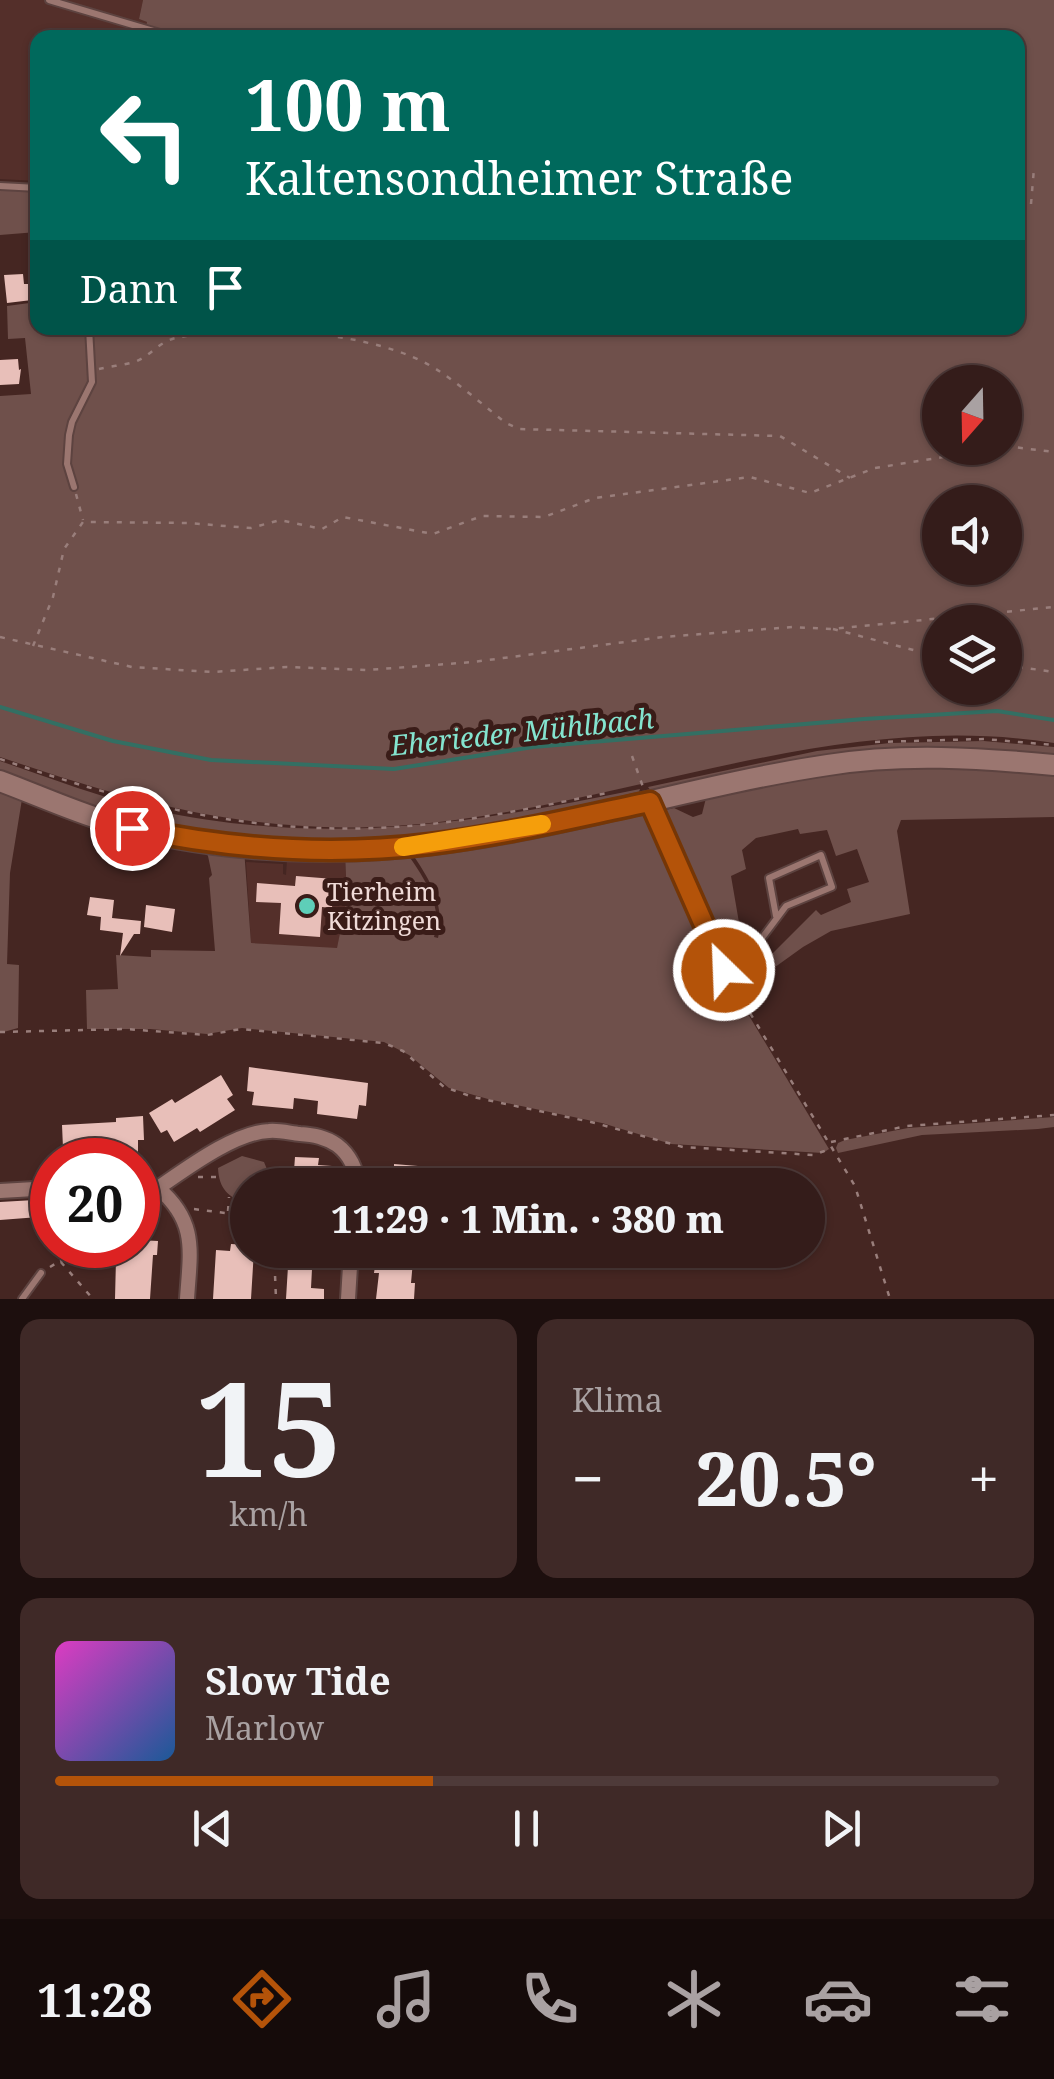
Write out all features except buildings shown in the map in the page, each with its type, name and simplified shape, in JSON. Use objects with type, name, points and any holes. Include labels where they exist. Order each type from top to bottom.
[{"type":"main road","points":[[0,781],[132,828],[214,842],[302,850],[377,849],[460,840],[649,790],[864,760],[976,759],[1054,766]]},
{"type":"street","points":[[160,1187],[197,1161],[266,1130],[329,1140],[342,1148],[354,1168]]},
{"type":"street","points":[[0,1190],[30,1189]]},
{"type":"street","points":[[160,1190],[178,1208],[191,1244],[187,1299]]},
{"type":"street","points":[[348,1299],[350,1268]]},
{"type":"lane","points":[[49,0],[150,30]]},
{"type":"lane","points":[[0,186],[30,188]]},
{"type":"lane","points":[[74,487],[67,464],[69,435],[92,382],[90,335]]},
{"type":"lane","points":[[649,790],[724,970],[750,954],[786,906],[832,887],[821,855],[769,878],[776,916]]},
{"type":"lane","points":[[22,1299],[42,1273]]},
{"type":"path","points":[[1030,204],[1034,168]]},
{"type":"path","points":[[93,370],[138,360],[161,343],[176,338],[206,335]]},
{"type":"path","points":[[313,335],[362,341],[432,367],[519,429],[780,436],[850,478]]},
{"type":"path","points":[[1022,448],[1054,452]]},
{"type":"path","points":[[83,522],[252,528],[280,520],[322,529],[343,517],[432,534],[482,516],[544,517],[595,498],[750,476],[810,493],[875,468],[922,460]]},
{"type":"path","points":[[33,646],[54,597],[64,549],[83,522],[74,487]]},
{"type":"path","points":[[0,637],[132,667],[212,672],[287,667],[368,670],[473,662],[663,637],[832,628],[1054,607]]},
{"type":"path","points":[[832,628],[922,653]]},
{"type":"path","points":[[1022,667],[1054,672]]},
{"type":"path","points":[[872,743],[984,739],[1054,746]]},
{"type":"path","points":[[631,789],[649,790],[632,756]]},
{"type":"path","points":[[0,758],[152,806],[236,821],[337,829],[437,823],[614,792]]},
{"type":"path","points":[[724,970],[833,1148],[860,1201],[890,1299]]},
{"type":"path","points":[[0,1032],[125,1029],[212,1035],[241,1029],[384,1043],[403,1051],[450,1090],[603,1124],[662,1143],[812,1156],[833,1148]]},
{"type":"path","points":[[829,1142],[907,1126],[1054,1115]]},
{"type":"path","points":[[197,1177],[219,1177]]},
{"type":"path","points":[[227,1213],[230,1197]]},
{"type":"path","points":[[178,1208],[230,1213]]},
{"type":"path","points":[[42,1273],[50,1268]]},
{"type":"path","points":[[66,1268],[94,1299]]},
{"type":"path","points":[[275,1268],[276,1299]]},
{"type":"shaded area","points":[[0,0],[143,0],[139,19],[147,22],[145,30],[30,30],[30,181],[0,179]]},
{"type":"shaded area","points":[[143,0],[1054,0],[1054,743],[970,736],[887,739],[805,750],[477,817],[342,827],[291,825],[193,812],[97,788],[0,757],[0,396],[31,394],[25,338],[8,339],[7,306],[30,303],[30,335],[88,335],[91,382],[71,420],[69,464],[73,423],[95,377],[92,335],[1025,335],[1025,30],[145,30],[147,22],[139,19]]},
{"type":"shaded area","points":[[0,188],[30,189],[30,233],[0,235]]},
{"type":"shaded area","points":[[984,741],[1054,747],[1054,764],[938,757],[654,795],[648,787],[817,751],[890,743]]},
{"type":"shaded area","points":[[0,761],[154,810],[279,827],[339,829],[457,821],[640,789],[635,802],[382,846],[181,834],[0,778]]},
{"type":"shaded area","points":[[864,763],[1054,768],[1054,817],[901,820],[897,831],[910,914],[831,931],[739,993],[728,972],[762,949],[771,955],[816,910],[821,915],[851,902],[847,889],[869,882],[857,849],[836,856],[827,830],[800,834],[798,829],[756,838],[742,850],[746,869],[731,876],[742,940],[756,936],[748,953],[725,967],[660,819],[665,810],[674,808],[693,817],[702,814],[706,798]]},
{"type":"shaded area","points":[[0,785],[23,793],[10,873],[7,964],[19,965],[18,1028],[0,1033]]},
{"type":"shaded area","points":[[647,810],[736,994],[829,1149],[823,1153],[671,1144],[602,1123],[488,1099],[449,1088],[409,1055],[384,1042],[242,1028],[207,1034],[87,1029],[86,990],[118,989],[116,955],[151,957],[151,950],[215,951],[209,878],[212,875],[208,856],[199,843],[244,849],[251,943],[337,948],[347,898],[345,854],[404,849],[434,902],[434,937],[438,938],[437,902],[429,880],[409,849]]},
{"type":"shaded area","points":[[345,854],[347,898],[337,949],[251,943],[246,862],[283,864],[286,875],[287,860],[339,861]]},
{"type":"shaded area","points":[[1054,1117],[1054,1127],[922,1135],[838,1153],[836,1148],[845,1140],[908,1128]]},
{"type":"shaded area","points":[[242,1156],[264,1162],[266,1168],[230,1168],[230,1194],[220,1182],[218,1168]]},
{"type":"waterway","name":"Eherieder Mühlbach","points":[[0,707],[113,741],[211,760],[394,769],[533,747],[864,719],[997,711],[1054,720]]},
{"type":"slow traffic","points":[[403,847],[542,824]]},
{"type":"place","name":"Tierheim Kitzingen","points":[[307,906]]},
{"type":"route","points":[[132,828],[245,846],[363,850],[460,840],[650,802],[724,970]]}]
